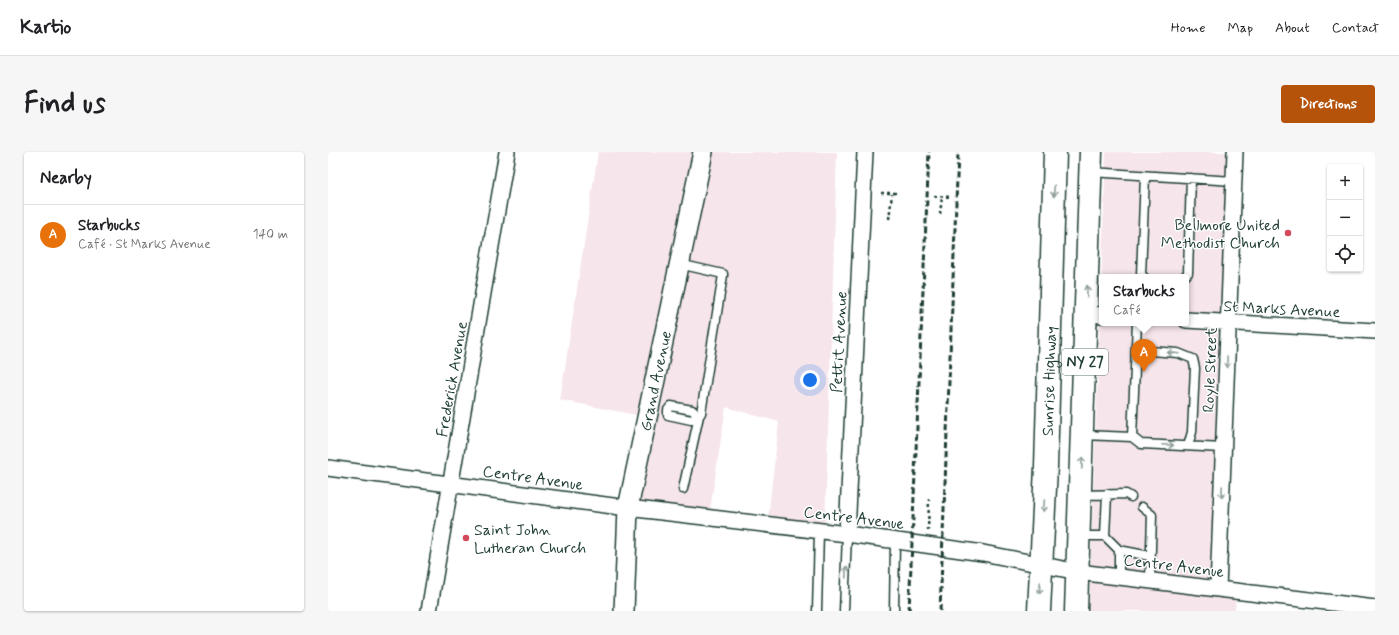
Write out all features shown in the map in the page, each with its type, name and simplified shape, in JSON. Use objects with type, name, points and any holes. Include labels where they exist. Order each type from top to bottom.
[{"type":"highway","name":"Sunrise Highway","points":[[1039,611],[1046,467],[1055,152]]},
{"type":"highway","name":"NY 27","points":[[1076,611],[1083,435],[1094,314],[1091,162]]},
{"type":"street","name":"Frederick Avenue","points":[[429,611],[452,484],[507,152]]},
{"type":"street","name":"Grand Avenue","points":[[624,611],[628,508],[659,408],[680,264],[703,152]]},
{"type":"street","name":"Pettit Avenue","points":[[847,534],[865,152]]},
{"type":"street","name":"Royle Street","points":[[1218,589],[1235,152]]},
{"type":"street","name":"St Marks Avenue","points":[[1189,320],[1375,331]]},
{"type":"street","name":"Centre Avenue","points":[[328,468],[628,508],[847,534],[983,553],[1078,572],[1375,608]]},
{"type":"lane","points":[[1091,162],[1145,176],[1234,181]]},
{"type":"lane","points":[[1141,274],[1145,176]]},
{"type":"lane","points":[[1187,274],[1191,178]]},
{"type":"lane","points":[[680,264],[723,274],[724,276],[701,413],[698,416],[683,489]]},
{"type":"lane","points":[[1132,437],[1137,326]]},
{"type":"lane","points":[[1136,350],[1178,353],[1193,359],[1195,368],[1192,432],[1188,446]]},
{"type":"lane","points":[[659,408],[668,415],[691,420],[698,416]]},
{"type":"lane","points":[[1083,435],[1132,437],[1141,444],[1224,448]]},
{"type":"lane","points":[[1105,536],[1107,494]]},
{"type":"lane","points":[[1081,495],[1107,494],[1128,498]]},
{"type":"lane","points":[[1142,507],[1152,515],[1150,580]]},
{"type":"lane","points":[[817,611],[819,531]]},
{"type":"lane","points":[[844,611],[847,534]]},
{"type":"lane","points":[[1079,536],[1105,536],[1122,551],[1150,556]]},
{"type":"lane","points":[[894,611],[895,541]]},
{"type":"lane","points":[[1119,576],[1122,551],[1125,542]]},
{"type":"path","points":[[881,193],[899,193]]},
{"type":"path","points":[[890,219],[892,194]]},
{"type":"path","points":[[934,196],[952,197]]},
{"type":"path","points":[[940,214],[942,196]]},
{"type":"path","points":[[928,531],[929,499]]},
{"type":"shaded area","points":[[598,152],[837,152],[825,524],[768,518],[779,422],[726,407],[710,510],[637,501],[652,418],[560,400]]},
{"type":"shaded area","points":[[1106,152],[1237,152],[1218,592],[1236,595],[1235,611],[1089,611],[1100,326],[1189,326],[1189,274],[1101,274]]},
{"type":"railway","points":[[909,611],[929,152]]},
{"type":"railway","points":[[940,611],[958,152]]},
{"type":"place","name":"Bellmore United Methodist Church","points":[[1288,233]]},
{"type":"place","name":"Starbucks","points":[[1144,372]]},
{"type":"place","name":"Saint John Lutheran Church","points":[[466,538]]}]
